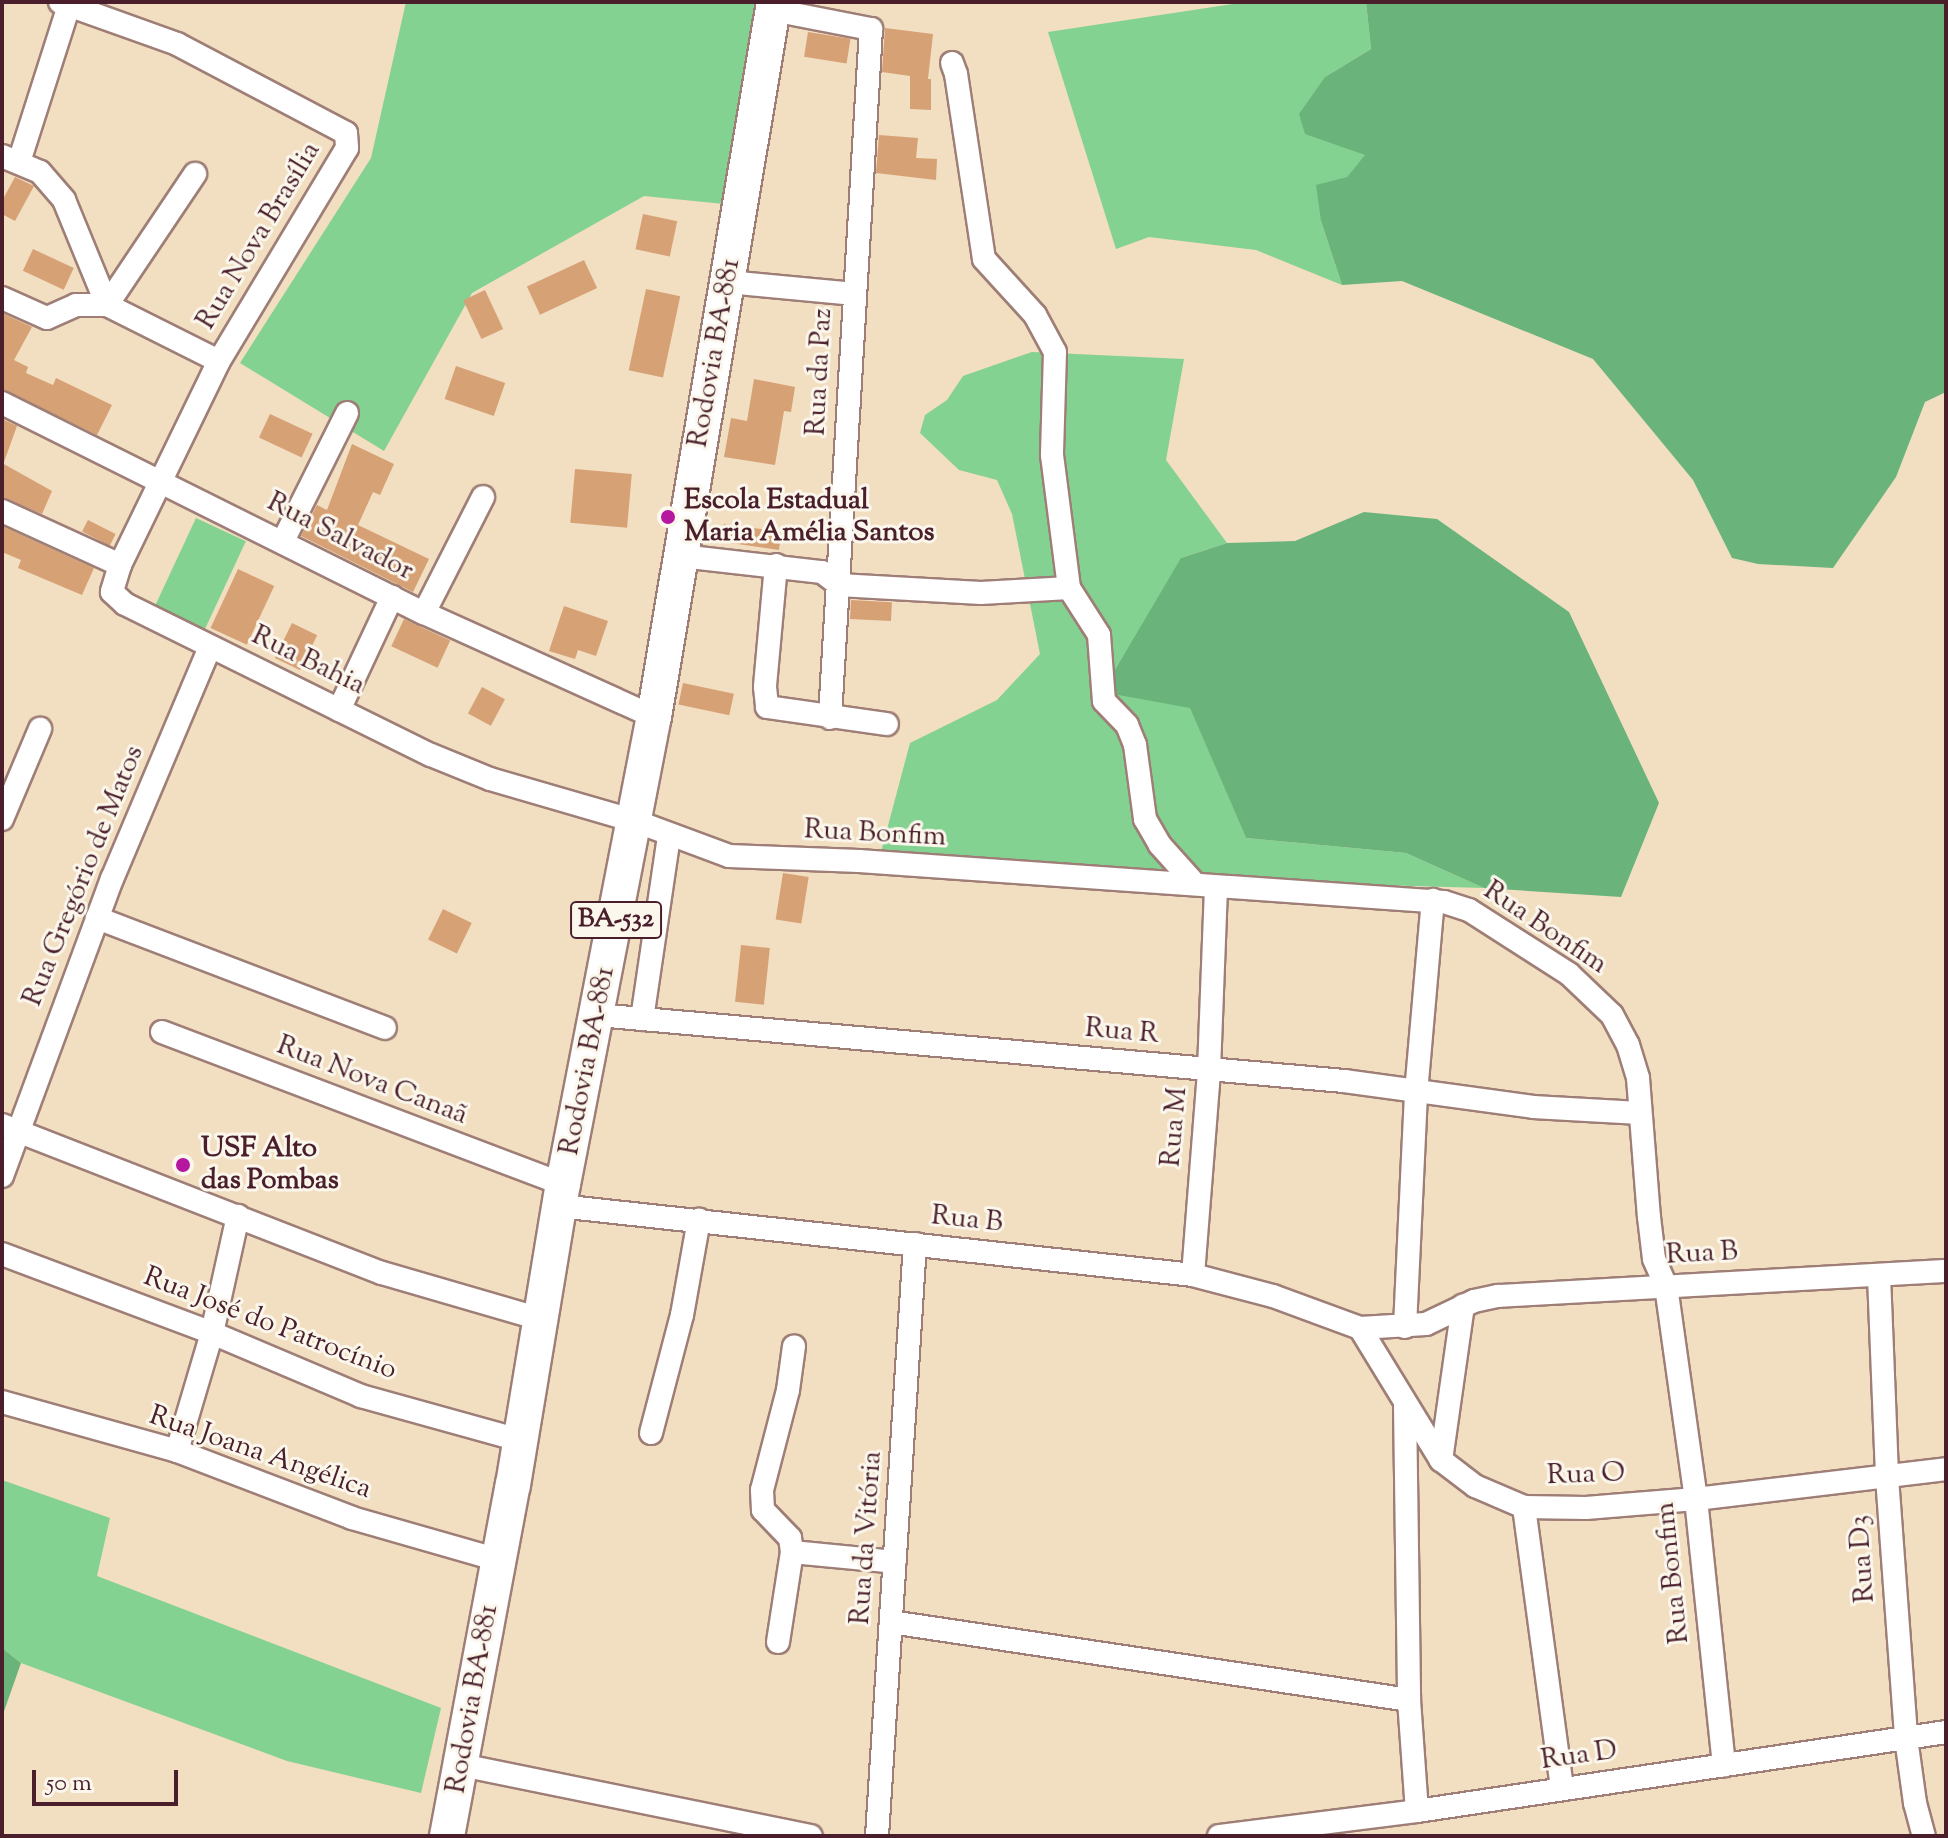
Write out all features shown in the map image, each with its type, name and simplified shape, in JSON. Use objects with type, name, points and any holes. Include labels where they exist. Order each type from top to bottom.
[{"type":"main road","name":"Rodovia BA-881","points":[[447,1836],[520,1440],[561,1195],[654,717],[773,6]]},
{"type":"street","points":[[65,4],[10,159],[40,172],[64,200],[107,305]]},
{"type":"street","name":"Rua Nova Brasília","points":[[65,4],[177,44],[346,133],[347,148],[219,361],[120,565]]},
{"type":"street","name":"Rua da Paz","points":[[773,6],[871,29],[830,718]]},
{"type":"street","points":[[952,63],[984,259],[1035,315],[1055,352],[1052,455],[1069,588],[1099,635],[1104,701],[1127,725],[1135,745],[1145,819],[1160,845],[1205,886]]},
{"type":"street","points":[[107,305],[195,174]]},
{"type":"street","points":[[728,282],[854,294]]},
{"type":"street","points":[[2,298],[47,318],[76,305],[107,305],[219,361]]},
{"type":"street","name":"Rua Salvador","points":[[2,403],[161,478],[424,613],[654,717]]},
{"type":"street","points":[[283,541],[347,413]]},
{"type":"street","points":[[424,613],[483,497]]},
{"type":"street","points":[[2,511],[120,565]]},
{"type":"street","points":[[681,556],[822,572],[839,585],[981,593],[1069,588]]},
{"type":"street","name":"Rua Bahia","points":[[120,565],[112,587],[116,599],[210,647],[461,769],[635,821]]},
{"type":"street","points":[[776,565],[765,687],[768,708],[887,724]]},
{"type":"street","points":[[339,710],[392,597]]},
{"type":"street","name":"Rua Gregório de Matos","points":[[2,1176],[9,1128],[210,647]]},
{"type":"street","points":[[2,819],[40,729]]},
{"type":"street","name":"Rua Bonfim","points":[[635,821],[729,856],[1433,900],[1459,906],[1501,929],[1569,974],[1602,1002],[1621,1029],[1635,1062],[1654,1259],[1666,1286],[1696,1499],[1724,1766]]},
{"type":"street","points":[[642,1019],[669,836]]},
{"type":"street","name":"Rua M","points":[[1193,1275],[1209,1070],[1205,886]]},
{"type":"street","points":[[1405,1327],[1416,1093],[1433,900]]},
{"type":"street","points":[[97,918],[385,1028]]},
{"type":"street","name":"Rua R","points":[[597,1015],[1344,1081],[1533,1107],[1640,1113]]},
{"type":"street","name":"Rua Nova Canaã","points":[[162,1032],[561,1195]]},
{"type":"street","points":[[9,1128],[382,1273],[540,1319]]},
{"type":"street","name":"Rua B","points":[[561,1195],[699,1220],[1193,1275],[1250,1289],[1360,1328],[1405,1327],[1433,1322],[1463,1306],[1498,1296],[1946,1271]]},
{"type":"street","points":[[177,1451],[212,1333],[238,1216]]},
{"type":"street","points":[[651,1433],[682,1315],[699,1220]]},
{"type":"street","name":"Rua da Vitória","points":[[877,1836],[915,1244]]},
{"type":"street","name":"Rua José do Patrocínio","points":[[2,1254],[212,1333],[361,1396],[520,1440]]},
{"type":"street","name":"Rua D3","points":[[1879,1276],[1887,1477],[1906,1738],[1915,1803],[1924,1836]]},
{"type":"street","points":[[1441,1460],[1463,1306]]},
{"type":"street","name":"Rua O","points":[[1360,1328],[1441,1460],[1475,1486],[1524,1507],[1586,1508],[1696,1499],[1946,1469]]},
{"type":"street","points":[[778,1642],[792,1552],[790,1538],[763,1510],[762,1490],[788,1390],[794,1346]]},
{"type":"street","name":"Rua Joana Angélica","points":[[2,1402],[177,1451],[352,1518],[498,1560]]},
{"type":"street","points":[[1405,1405],[1409,1700],[1417,1811]]},
{"type":"street","points":[[1524,1507],[1562,1788]]},
{"type":"street","points":[[792,1552],[895,1562]]},
{"type":"street","points":[[891,1622],[1409,1700]]},
{"type":"street","name":"Rua D","points":[[1219,1836],[1417,1811],[1946,1732]]},
{"type":"street","points":[[461,1765],[811,1836]]},
{"type":"green space","points":[[406,2],[760,2],[724,204],[644,196],[472,293],[384,451],[240,363],[371,158]]},
{"type":"green space","points":[[1246,2],[1366,2],[1371,49],[1325,77],[1340,145],[1366,155],[1347,177],[1321,221],[1342,285],[1256,250],[1149,237],[1116,249],[1048,32]]},
{"type":"green space","points":[[1366,2],[1946,2],[1946,392],[1925,402],[1896,477],[1833,568],[1758,564],[1732,558],[1693,480],[1593,359],[1402,281],[1342,285],[1321,221],[1316,185],[1347,177],[1365,155],[1305,134],[1299,114],[1325,77],[1371,49]]},
{"type":"green space","points":[[1032,352],[1184,359],[1166,460],[1227,543],[1181,558],[1190,707],[1246,838],[1406,853],[1484,888],[1236,881],[881,852],[910,743],[997,700],[1040,654],[1012,514],[997,480],[959,470],[920,433],[925,415],[947,400],[963,376]]},
{"type":"green space","points":[[1364,512],[1437,519],[1569,612],[1659,803],[1621,897],[1484,888],[1406,853],[1246,838],[1190,708],[1102,692],[1181,558],[1227,543],[1295,541]]},
{"type":"green space","points":[[196,518],[246,541],[205,629],[155,606]]},
{"type":"green space","points":[[2,1480],[110,1518],[97,1576],[441,1708],[421,1793],[287,1761],[21,1663],[2,1648]]},
{"type":"green space","points":[[2,1648],[21,1663],[2,1717]]},
{"type":"building","points":[[885,28],[933,34],[928,79],[931,79],[931,110],[910,109],[910,76],[882,72]]},
{"type":"building","points":[[808,32],[850,39],[847,63],[804,57]]},
{"type":"building","points":[[879,135],[918,138],[916,158],[937,159],[936,180],[876,173]]},
{"type":"building","points":[[15,177],[34,186],[15,221],[2,214],[2,201]]},
{"type":"building","points":[[643,214],[677,221],[670,256],[636,249]]},
{"type":"building","points":[[33,249],[74,268],[64,290],[23,271]]},
{"type":"building","points":[[584,260],[597,288],[540,315],[527,287]]},
{"type":"building","points":[[646,289],[680,296],[663,377],[629,370]]},
{"type":"building","points":[[485,290],[503,329],[481,339],[463,300]]},
{"type":"building","points":[[2,313],[32,327],[14,360],[28,367],[26,373],[53,385],[56,378],[112,405],[97,435],[2,389]]},
{"type":"building","points":[[456,366],[505,383],[494,416],[445,399]]},
{"type":"building","points":[[754,379],[795,387],[791,412],[784,411],[775,465],[724,457],[731,418],[747,421]]},
{"type":"building","points":[[270,414],[313,434],[302,457],[259,438]]},
{"type":"building","points":[[2,419],[17,426],[4,462],[2,462]]},
{"type":"building","points":[[352,444],[394,464],[380,495],[373,492],[358,525],[429,559],[413,592],[301,536],[317,505],[327,510]]},
{"type":"building","points":[[2,463],[52,491],[42,514],[2,497]]},
{"type":"building","points":[[575,469],[632,474],[627,528],[570,523]]},
{"type":"building","points":[[88,520],[116,534],[110,546],[82,532]]},
{"type":"building","points":[[724,524],[781,532],[779,550],[721,542]]},
{"type":"building","points":[[2,526],[94,568],[82,595],[18,568],[21,560],[2,552]]},
{"type":"building","points":[[238,569],[274,586],[247,645],[211,628]]},
{"type":"building","points":[[851,600],[892,602],[891,621],[850,619]]},
{"type":"building","points":[[564,606],[608,621],[596,656],[578,650],[575,659],[549,651]]},
{"type":"building","points":[[404,619],[450,641],[438,668],[391,646]]},
{"type":"building","points":[[292,623],[317,635],[300,670],[275,658]]},
{"type":"building","points":[[683,683],[734,694],[729,715],[678,705]]},
{"type":"building","points":[[482,687],[505,699],[491,726],[468,713]]},
{"type":"building","points":[[783,873],[809,877],[801,923],[776,919]]},
{"type":"building","points":[[443,909],[472,923],[457,954],[428,940]]},
{"type":"building","points":[[741,945],[770,948],[764,1005],[735,1002]]},
{"type":"place","name":"Escola Estadual Maria Amélia Santos","points":[[668,517]]},
{"type":"place","name":"USF Alto das Pombas","points":[[183,1165]]}]
